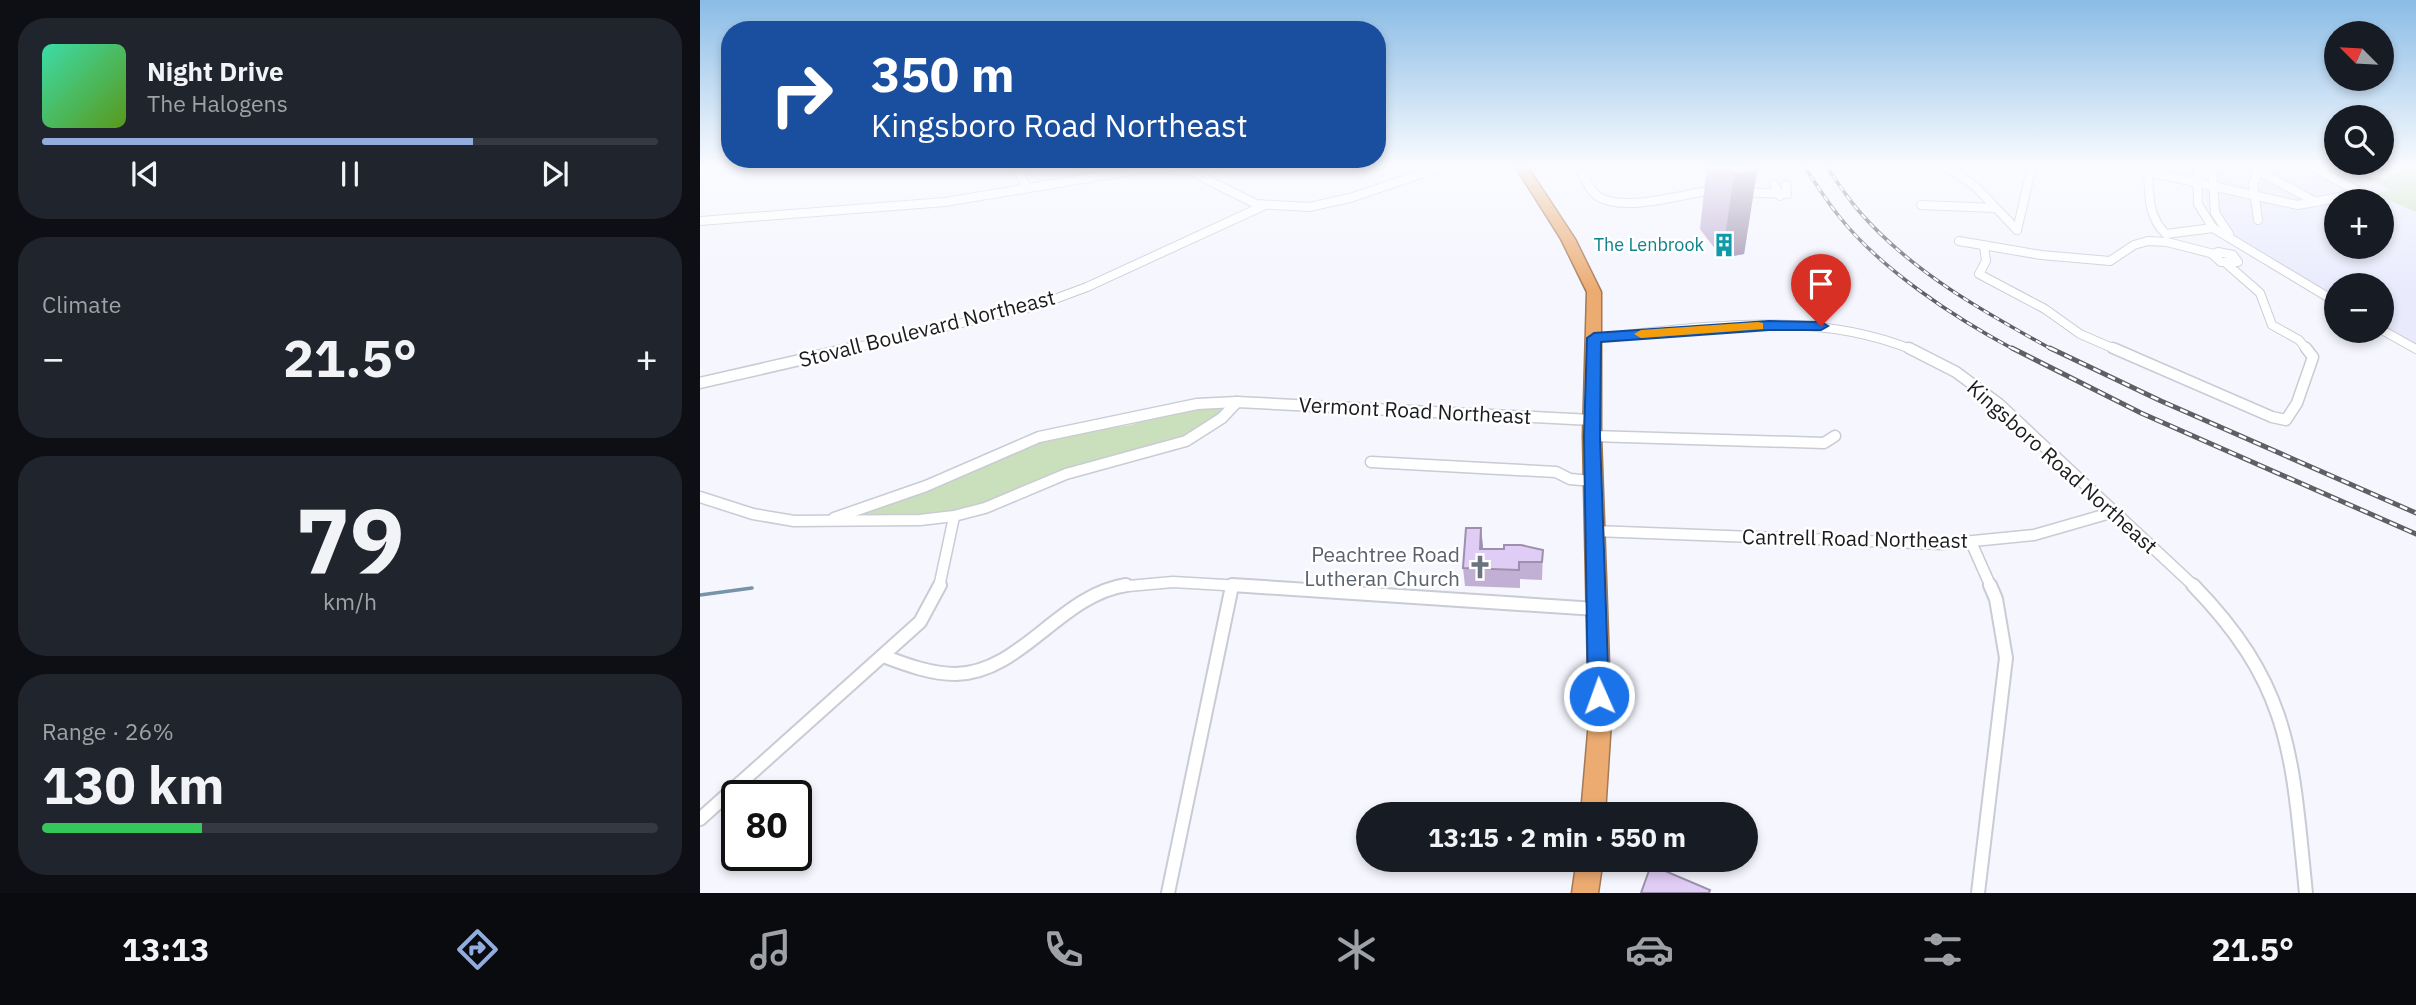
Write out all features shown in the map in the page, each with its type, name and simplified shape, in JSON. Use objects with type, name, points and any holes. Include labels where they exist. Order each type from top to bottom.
[{"type":"highway","points":[[1548,208],[1568,239],[1592,286],[1592,428],[1600,722],[1594,802]]},
{"type":"highway","points":[[1585,893],[1588,872]]},
{"type":"street","points":[[700,221],[872,208]]},
{"type":"street","name":"Stovall Boulevard Northeast","points":[[700,383],[1036,306],[1083,288],[1259,208]]},
{"type":"street","points":[[1987,208],[1995,208],[2017,230],[2022,208]]},
{"type":"street","points":[[2151,208],[2152,219],[2166,234],[2213,228]]},
{"type":"street","points":[[2200,208],[2213,228],[2324,295]]},
{"type":"street","points":[[2214,208],[2214,213],[2234,240]]},
{"type":"street","points":[[2257,208],[2258,220]]},
{"type":"street","points":[[1959,241],[2110,261],[2134,245],[2156,241],[2214,254],[2234,256],[2254,252]]},
{"type":"street","points":[[1984,245],[1986,261],[1979,274],[2045,309],[2073,330],[2171,374],[2286,420],[2297,403],[2313,357],[2299,340],[2272,325],[2260,293],[2227,264],[2216,259],[2214,254]]},
{"type":"street","points":[[2227,264],[2237,263],[2234,256]]},
{"type":"street","name":"Kingsboro Road Northeast","points":[[1594,338],[1790,324],[1836,328],[1880,338],[1927,356],[1970,381],[2218,613],[2246,647],[2268,684],[2289,744],[2306,893]]},
{"type":"street","points":[[2394,336],[2414,347]]},
{"type":"street","name":"Vermont Road Northeast","points":[[700,497],[769,518],[906,522],[954,517],[995,504],[1075,471],[1170,448],[1217,421],[1237,402]]},
{"type":"street","name":"Vermont Road Northeast","points":[[834,518],[926,486],[1039,437],[1137,419],[1197,404],[1237,402],[1824,443],[1835,436]]},
{"type":"street","points":[[1371,462],[1556,472],[1570,479],[1593,481]]},
{"type":"street","name":"Cantrell Road Northeast","points":[[1594,531],[1899,543],[1971,542],[2034,535],[2113,512]]},
{"type":"street","points":[[700,819],[920,622],[937,596],[947,569],[954,517]]},
{"type":"street","points":[[1971,542],[1996,598],[2006,658],[1978,893]]},
{"type":"street","points":[[883,656],[904,664],[951,674],[974,673],[1002,662],[1071,607],[1104,590],[1138,584],[1232,586],[1596,609]]},
{"type":"street","points":[[1168,893],[1232,586]]},
{"type":"shaded area","points":[[2208,208],[2324,208],[2324,259],[2394,259],[2394,208],[2416,208],[2416,346],[2394,335],[2394,273],[2324,273],[2324,297],[2245,248],[2210,213]]},
{"type":"green space","points":[[1225,404],[1226,409],[1177,441],[995,502],[940,517],[863,518],[865,512],[1052,437],[1130,425],[1195,406]]},
{"type":"building","points":[[1466,528],[1481,528],[1480,549],[1504,549],[1504,545],[1521,545],[1543,550],[1542,562],[1519,562],[1519,570],[1463,568]]},
{"type":"building","points":[[1648,872],[1668,872],[1710,890],[1709,893],[1641,893]]},
{"type":"waterway","points":[[700,595],[752,588]]},
{"type":"railway","points":[[1833,208],[1855,235],[1920,291],[2015,350]]},
{"type":"railway","points":[[1856,208],[1878,232],[1924,271],[2001,321],[2053,350]]},
{"type":"railway","points":[[2012,348],[2141,413],[2416,534]]},
{"type":"railway","points":[[2050,348],[2161,401],[2416,513]]},
{"type":"slow traffic","points":[[1641,334],[1758,326]]},
{"type":"place","name":"The Lenbrook","points":[[1724,245]]},
{"type":"place","name":"Peachtree Road Lutheran Church","points":[[1480,567]]},
{"type":"route","points":[[1599,696],[1592,436],[1594,338],[1790,324],[1821,326]]}]
